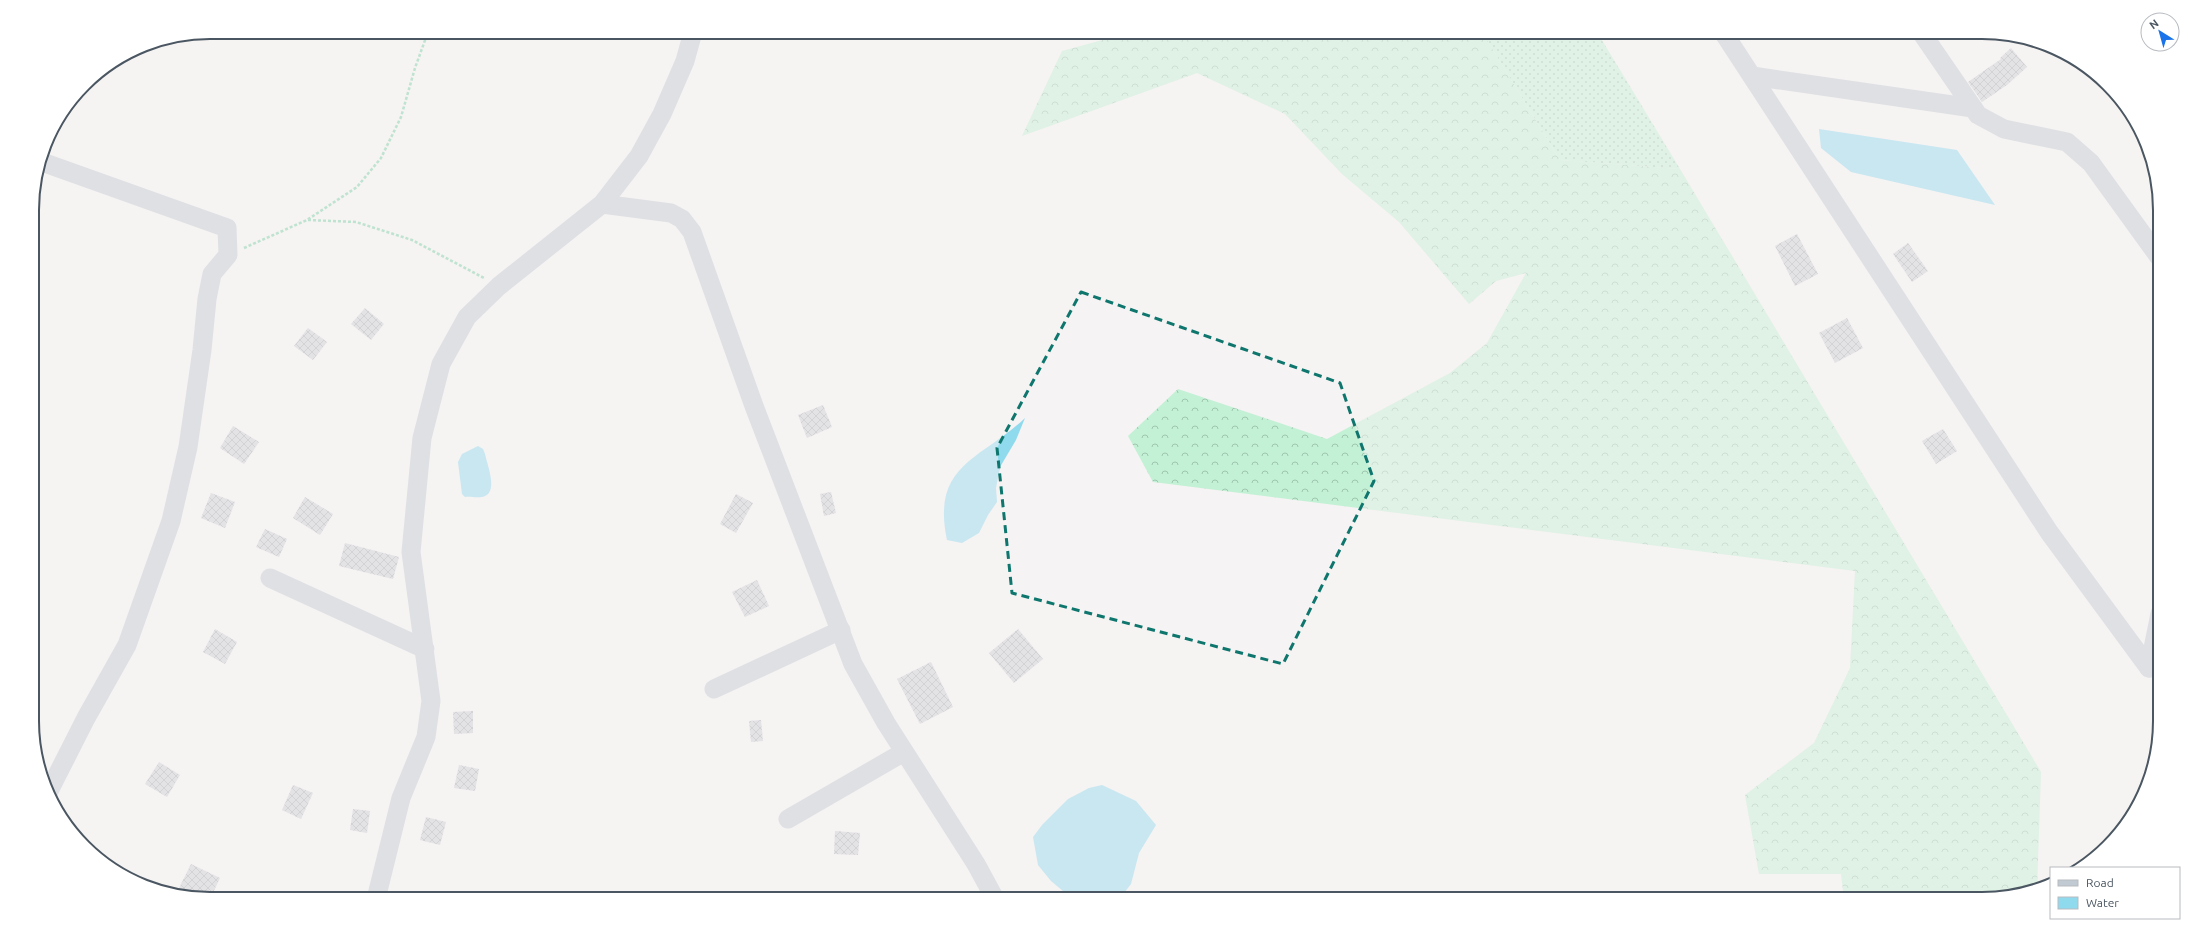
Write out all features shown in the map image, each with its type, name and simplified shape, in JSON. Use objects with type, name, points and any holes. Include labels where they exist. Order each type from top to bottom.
[{"type":"street","points":[[378,892],[401,798],[426,737],[431,701],[411,552],[422,438],[441,364],[467,316],[499,286],[602,204],[639,156],[662,114],[685,61],[692,39]]},
{"type":"street","points":[[1728,39],[2049,532],[2153,666]]},
{"type":"street","points":[[1926,39],[1978,115],[2004,129],[2067,142],[2091,163],[2153,249]]},
{"type":"street","points":[[1752,76],[1973,108]]},
{"type":"street","points":[[46,163],[227,228],[228,255],[212,274],[207,299],[202,350],[188,447],[171,521],[127,645],[86,718],[52,786]]},
{"type":"street","points":[[602,204],[671,213],[682,219],[692,232],[757,413],[853,664],[904,752],[976,864],[991,892]]},
{"type":"street","points":[[270,578],[425,649]]},
{"type":"street","points":[[714,689],[841,630]]},
{"type":"street","points":[[788,820],[904,752]]},
{"type":"path","points":[[228,255],[307,220],[357,187],[381,158],[402,116],[415,68],[425,39]]},
{"type":"path","points":[[307,220],[356,222],[412,240],[499,286]]},
{"type":"highlighted area","points":[[1081,292],[1340,383],[1374,481],[1283,664],[1012,593],[997,448]]},
{"type":"green space","points":[[1106,39],[1486,39],[1560,160],[1680,169],[2041,772],[2037,883],[2016,889],[1994,892],[1843,892],[1841,874],[1759,874],[1745,795],[1814,743],[1850,668],[1855,571],[1153,482],[1128,436],[1178,389],[1327,439],[1450,373],[1487,343],[1526,273],[1496,281],[1469,304],[1399,222],[1342,174],[1285,114],[1197,73],[1022,136],[1062,51]]},
{"type":"green space","points":[[1486,39],[1601,39],[1680,169],[1560,160]]},
{"type":"water","points":[[1819,129],[1957,150],[1995,205],[1851,172],[1821,148]]},
{"type":"water","points":[[1025,418],[1016,440],[1000,467],[996,488],[997,502],[988,515],[979,533],[962,543],[947,540],[944,515],[946,495],[953,479],[964,466]]},
{"type":"water","points":[[478,446],[483,449],[485,454],[491,477],[491,489],[489,493],[483,497],[465,497],[462,494],[458,462],[462,454]]},
{"type":"water","points":[[1102,785],[1136,801],[1156,825],[1139,853],[1131,884],[1125,892],[1063,891],[1051,881],[1038,865],[1033,837],[1042,825],[1068,799],[1089,788]]},
{"type":"building","points":[[2011,48],[2027,67],[2007,85],[1982,102],[1968,82],[2001,59],[2000,58]]},
{"type":"building","points":[[1797,234],[1818,274],[1795,286],[1775,246]]},
{"type":"building","points":[[1908,243],[1928,271],[1912,282],[1893,254]]},
{"type":"building","points":[[365,308],[384,324],[371,340],[351,324]]},
{"type":"building","points":[[1847,318],[1863,348],[1835,363],[1819,333]]},
{"type":"building","points":[[308,328],[327,342],[313,360],[294,346]]},
{"type":"building","points":[[823,405],[832,427],[807,438],[798,415]]},
{"type":"building","points":[[233,426],[259,442],[244,464],[220,448]]},
{"type":"building","points":[[1943,429],[1957,451],[1936,464],[1922,441]]},
{"type":"building","points":[[831,492],[836,513],[824,516],[820,494]]},
{"type":"building","points":[[211,493],[235,502],[225,528],[201,518]]},
{"type":"building","points":[[736,494],[753,503],[736,533],[720,524]]},
{"type":"building","points":[[305,497],[333,514],[320,535],[293,518]]},
{"type":"building","points":[[265,529],[287,539],[279,557],[256,547]]},
{"type":"building","points":[[345,543],[399,557],[393,579],[339,566]]},
{"type":"building","points":[[757,580],[769,606],[745,617],[732,592]]},
{"type":"building","points":[[215,629],[237,642],[225,664],[203,652]]},
{"type":"building","points":[[1018,629],[1043,659],[1014,683],[989,653]]},
{"type":"building","points":[[931,662],[953,707],[920,724],[897,679]]},
{"type":"building","points":[[473,711],[473,733],[454,734],[453,712]]},
{"type":"building","points":[[761,720],[763,741],[751,742],[749,721]]},
{"type":"building","points":[[159,762],[180,775],[167,797],[145,784]]},
{"type":"building","points":[[459,765],[479,769],[475,791],[454,788]]},
{"type":"building","points":[[293,785],[313,793],[301,819],[282,810]]},
{"type":"building","points":[[353,809],[370,811],[367,833],[350,830]]},
{"type":"building","points":[[426,817],[446,822],[440,845],[420,840]]},
{"type":"building","points":[[835,831],[860,833],[858,855],[834,854]]},
{"type":"building","points":[[191,864],[220,878],[213,892],[178,889]]}]
